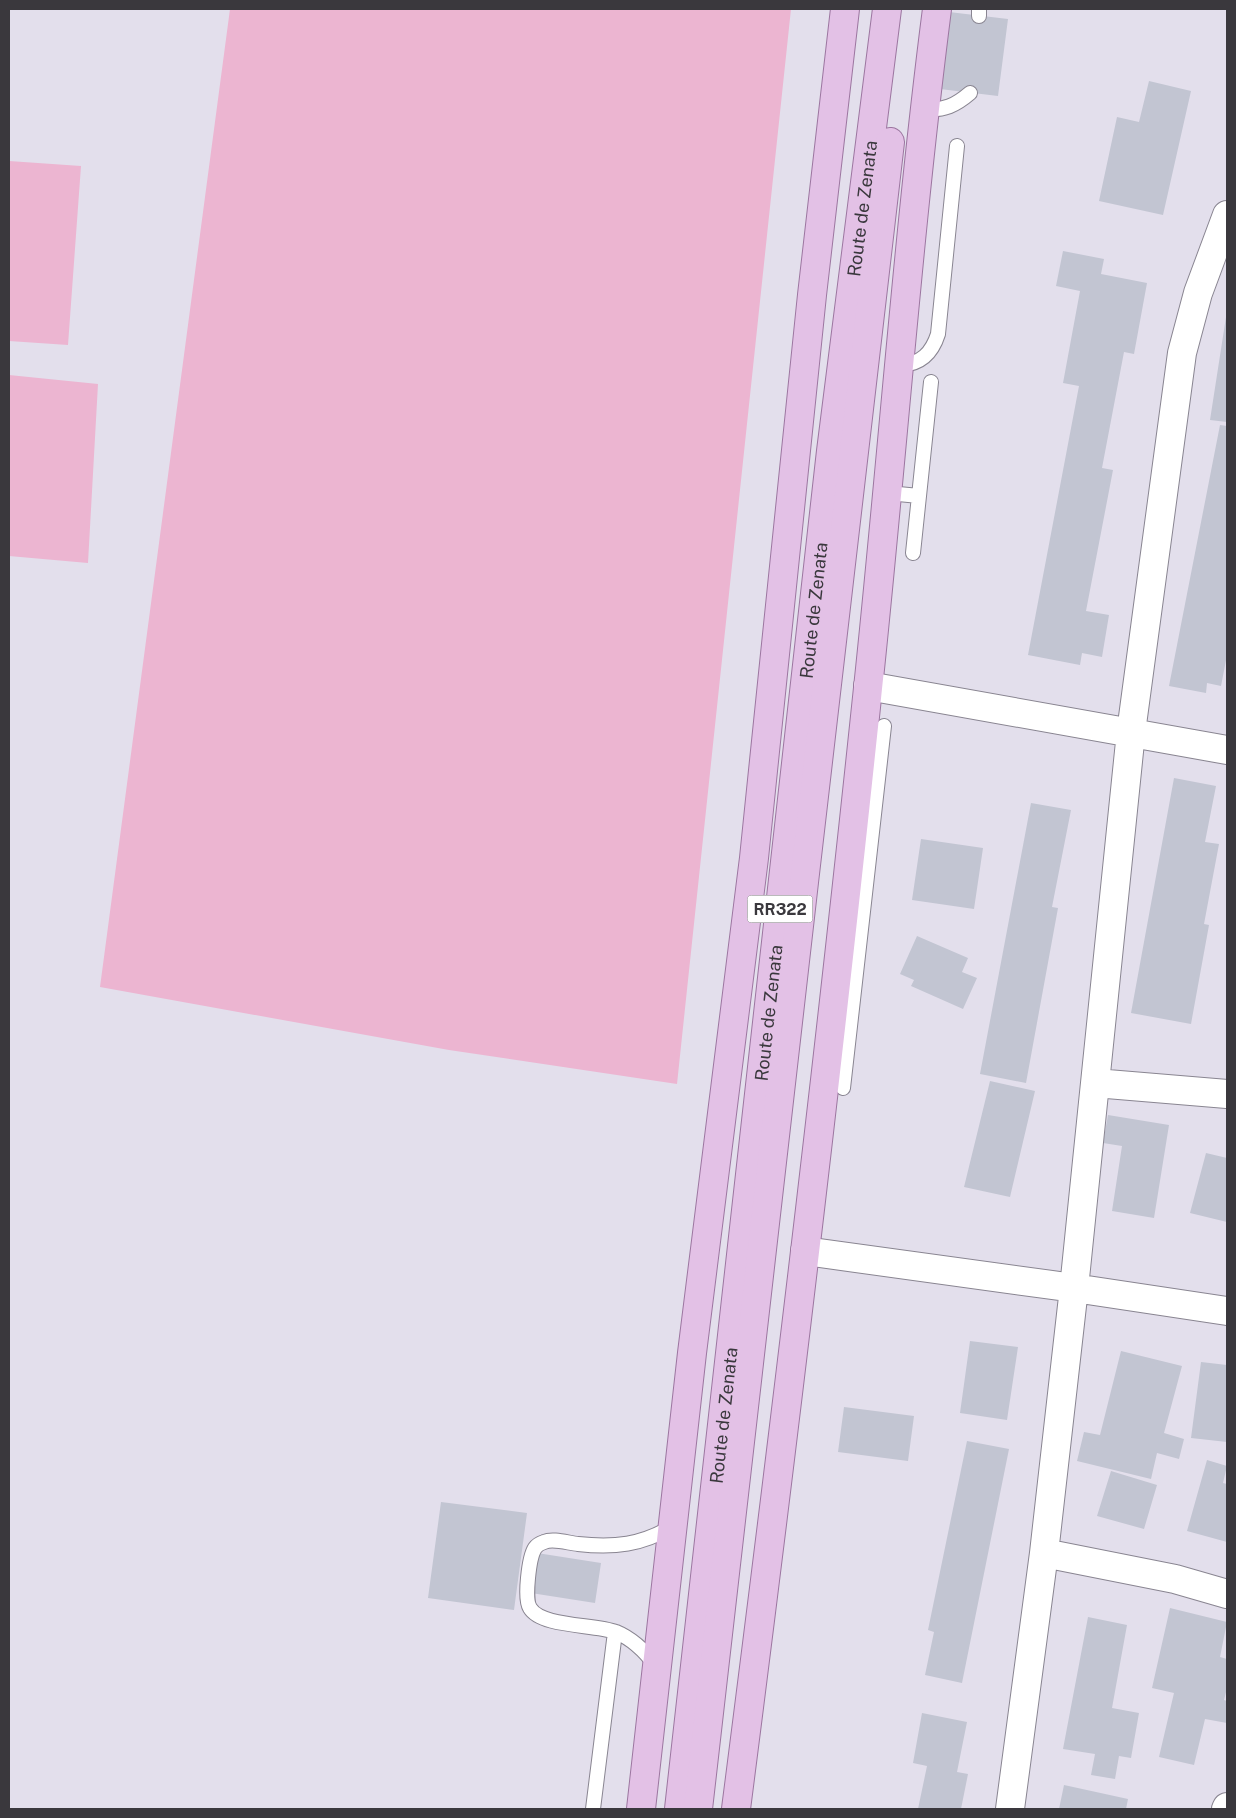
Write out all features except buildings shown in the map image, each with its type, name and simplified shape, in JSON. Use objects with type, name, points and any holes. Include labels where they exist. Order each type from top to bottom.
[{"type":"main road","name":"Route de Zenata","points":[[641,1809],[673,1526],[754,858],[812,294],[845,9]]},
{"type":"main road","name":"Route de Zenata","points":[[679,1809],[832,451],[887,9]]},
{"type":"main road","name":"Route de Zenata","points":[[698,1809],[775,1150],[851,454],[906,9]]},
{"type":"main road","points":[[736,1809],[828,1063],[870,765],[868,686],[925,110],[937,9]]},
{"type":"street","points":[[1010,1809],[1044,1553],[1074,1288],[1131,732],[1182,353],[1198,293],[1224,230]]},
{"type":"street","points":[[868,686],[1227,750]]},
{"type":"street","points":[[1096,1084],[1227,1094]]},
{"type":"street","points":[[805,1251],[1227,1311]]},
{"type":"street","points":[[1044,1553],[1175,1579],[1227,1594]]},
{"type":"lane","points":[[925,110],[949,107],[960,102],[970,93]]},
{"type":"lane","points":[[901,365],[910,364],[926,356],[934,346],[938,334],[957,146]]},
{"type":"lane","points":[[913,552],[931,382]]},
{"type":"lane","points":[[888,493],[919,496]]},
{"type":"lane","points":[[843,1088],[870,765],[884,726]]},
{"type":"lane","points":[[657,1666],[638,1645],[615,1632],[546,1619],[533,1613],[526,1596],[534,1548],[548,1541],[598,1546],[630,1545],[673,1526]]},
{"type":"lane","points":[[593,1809],[615,1632]]},
{"type":"shaded area","points":[[230,9],[791,9],[677,1084],[449,1050],[100,987]]},
{"type":"shaded area","points":[[9,161],[81,166],[68,345],[9,341]]},
{"type":"shaded area","points":[[9,375],[98,384],[88,563],[9,556]]}]
